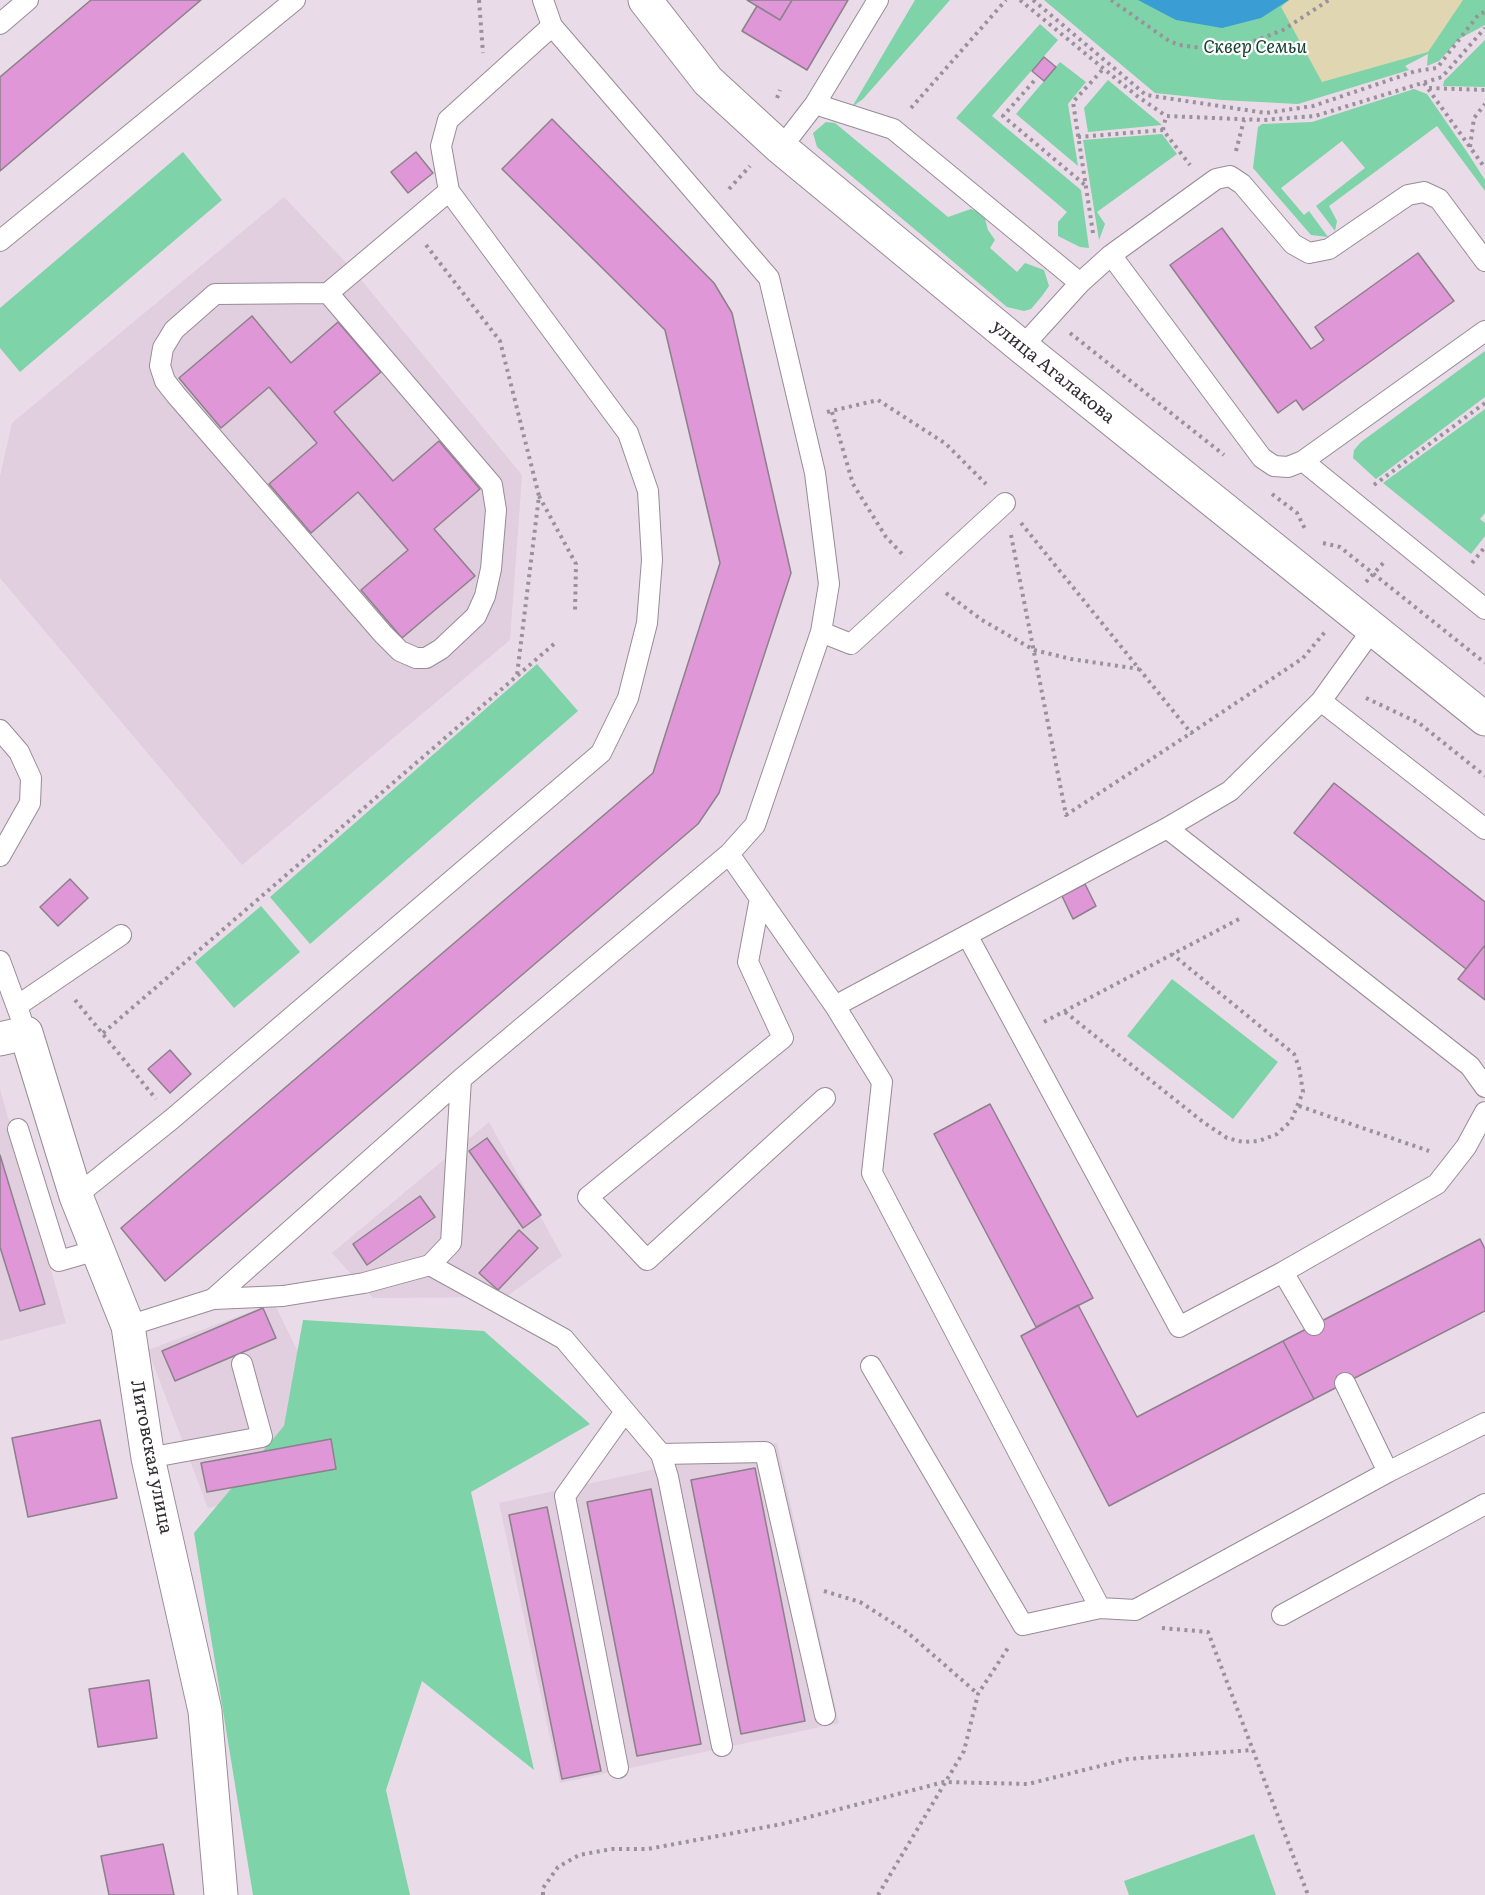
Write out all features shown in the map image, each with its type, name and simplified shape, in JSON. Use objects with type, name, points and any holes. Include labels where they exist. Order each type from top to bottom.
[{"type":"street","name":"улица Агалакова","points":[[645,0],[708,81],[781,148],[1022,347],[1485,719]]},
{"type":"street","name":"Литовская улица","points":[[14,1026],[76,1196],[128,1326],[148,1458],[205,1711],[221,1895]]},
{"type":"lane","points":[[0,24],[28,0]]},
{"type":"lane","points":[[0,241],[295,0]]},
{"type":"lane","points":[[213,1299],[461,1079],[729,854],[754,825],[821,632],[829,584],[815,472],[769,278],[552,26],[543,0]]},
{"type":"lane","points":[[781,148],[815,104],[878,0]]},
{"type":"lane","points":[[76,1196],[172,1119],[601,753],[628,699],[647,623],[652,560],[648,491],[628,433],[449,191],[441,146],[448,120],[552,26]]},
{"type":"lane","points":[[815,104],[893,129],[1080,282]]},
{"type":"lane","points":[[1022,347],[1080,282],[1105,260],[1216,178],[1230,176],[1236,180],[1293,244],[1309,253],[1329,249],[1408,195],[1424,192],[1439,199],[1485,261]]},
{"type":"lane","points":[[328,293],[492,485],[496,510],[491,569],[485,596],[476,616],[441,649],[426,658],[416,658],[400,651],[383,634],[176,395],[165,381],[160,366],[163,348],[174,330],[215,294],[328,293],[449,191]]},
{"type":"lane","points":[[1105,260],[1262,458],[1274,466],[1288,467],[1302,461],[1485,331]]},
{"type":"lane","points":[[1302,461],[1485,609]]},
{"type":"lane","points":[[821,632],[851,644],[1005,503]]},
{"type":"lane","points":[[835,1006],[1167,828],[1230,791],[1321,701],[1372,630]]},
{"type":"lane","points":[[1321,701],[1485,829]]},
{"type":"lane","points":[[0,730],[19,752],[31,778],[30,803],[0,856]]},
{"type":"lane","points":[[1167,828],[1470,1066],[1485,1087]]},
{"type":"lane","points":[[729,854],[835,1006],[882,1082],[872,1173],[1100,1608]]},
{"type":"lane","points":[[760,898],[748,962],[783,1038],[588,1197],[647,1260],[825,1098]]},
{"type":"lane","points":[[14,1026],[58,978],[121,935]]},
{"type":"lane","points":[[967,935],[1179,1327],[1283,1272],[1437,1184],[1466,1147],[1485,1112]]},
{"type":"lane","points":[[0,961],[14,1026]]},
{"type":"lane","points":[[128,1326],[213,1299],[283,1296],[364,1283],[430,1265],[451,1243],[461,1079]]},
{"type":"lane","points":[[18,1129],[59,1261],[97,1250]]},
{"type":"lane","points":[[430,1265],[564,1339],[624,1413],[662,1454],[722,1746]]},
{"type":"lane","points":[[1283,1272],[1314,1325]]},
{"type":"lane","points":[[148,1458],[262,1437],[242,1364]]},
{"type":"lane","points":[[871,1366],[1023,1625],[1100,1608],[1135,1610],[1388,1472],[1485,1424]]},
{"type":"lane","points":[[1345,1383],[1388,1472]]},
{"type":"lane","points":[[618,1767],[565,1496],[624,1413]]},
{"type":"lane","points":[[662,1454],[765,1452],[825,1715]]},
{"type":"lane","points":[[1282,1615],[1485,1504]]},
{"type":"path","points":[[479,0],[485,88]]},
{"type":"path","points":[[893,129],[1006,0]]},
{"type":"path","points":[[1020,0],[1166,116],[1244,120],[1315,116],[1442,77],[1484,31]]},
{"type":"path","points":[[1033,0],[1146,95],[1266,113],[1313,106],[1416,71],[1437,68],[1479,14],[1485,12]]},
{"type":"path","points":[[1111,0],[1169,41],[1179,45],[1209,48],[1249,44],[1283,30],[1329,0]]},
{"type":"path","points":[[1104,68],[1073,102],[1086,186],[1105,260]]},
{"type":"path","points":[[1034,81],[1003,116],[1086,186]]},
{"type":"path","points":[[1424,82],[1485,168]]},
{"type":"path","points":[[1428,88],[1485,90]]},
{"type":"path","points":[[1470,147],[1474,118],[1485,105]]},
{"type":"path","points":[[1162,130],[1166,116]]},
{"type":"path","points":[[1078,137],[1162,130]]},
{"type":"path","points":[[1162,130],[1206,186]]},
{"type":"path","points":[[410,224],[500,341],[539,496],[576,564],[575,612]]},
{"type":"path","points":[[802,414],[832,412],[878,400],[946,444],[1005,503],[1191,733]]},
{"type":"path","points":[[1352,502],[1485,403]]},
{"type":"path","points":[[517,675],[539,496]]},
{"type":"path","points":[[1005,503],[1066,815],[1303,658],[1402,543]]},
{"type":"path","points":[[103,1033],[554,644]]},
{"type":"path","points":[[1303,658],[1333,683],[1419,723],[1485,776]]},
{"type":"path","points":[[1018,1033],[1065,1012],[1266,905]]},
{"type":"path","points":[[1065,1012],[1203,1122],[1227,1138],[1243,1142],[1259,1141],[1277,1134],[1291,1121],[1299,1106],[1303,1082],[1294,1054],[1172,954]]},
{"type":"path","points":[[58,978],[172,1119]]},
{"type":"path","points":[[1299,1106],[1456,1160]]},
{"type":"path","points":[[794,1582],[860,1602],[907,1632],[978,1694]]},
{"type":"path","points":[[1135,1610],[1154,1627],[1208,1632],[1308,1895]]},
{"type":"path","points":[[878,1895],[964,1751],[978,1694],[1023,1625]]},
{"type":"path","points":[[543,1895],[543,1888],[558,1867],[579,1855],[612,1849],[648,1849],[782,1824],[944,1782],[1028,1784],[1128,1759],[1253,1750]]},
{"type":"shaded area","points":[[284,197],[353,270],[522,475],[510,640],[242,865],[0,578],[0,476],[12,423]]},
{"type":"shaded area","points":[[0,1089],[66,1323],[0,1341]]},
{"type":"shaded area","points":[[489,1122],[562,1256],[506,1297],[373,1298],[332,1253]]},
{"type":"shaded area","points":[[274,1303],[356,1470],[208,1508],[148,1350]]},
{"type":"shaded area","points":[[777,1443],[839,1723],[560,1783],[499,1503]]},
{"type":"green space","points":[[915,0],[950,0],[863,99],[852,107]]},
{"type":"green space","name":"Сквер Семьи","points":[[1044,0],[1485,0],[1485,25],[1459,39],[1439,61],[1427,66],[1428,54],[1405,66],[1409,70],[1298,104],[1222,100],[1155,93]]},
{"type":"green space","points":[[1040,24],[1058,40],[992,116],[1081,190],[1089,248],[1080,247],[1058,236],[1058,222],[1067,212],[956,118]]},
{"type":"green space","points":[[1485,40],[1485,87],[1443,86],[1444,81]]},
{"type":"green space","points":[[1060,62],[1086,82],[1068,104],[1078,166],[1016,114]]},
{"type":"green space","points":[[1108,80],[1162,125],[1088,132],[1084,108]]},
{"type":"green space","points":[[1414,89],[1427,94],[1485,180],[1485,191],[1437,126],[1329,206],[1337,221],[1335,231],[1316,206],[1365,168],[1342,141],[1281,188],[1304,215],[1309,211],[1328,237],[1311,235],[1253,168],[1258,127],[1262,124],[1312,122]]},
{"type":"green space","points":[[826,122],[835,123],[948,217],[971,209],[976,211],[985,219],[988,230],[995,240],[990,248],[1017,272],[1025,263],[1044,270],[1049,286],[1031,309],[1024,311],[1007,307],[817,147],[813,133]]},
{"type":"green space","points":[[1162,134],[1177,154],[1097,212],[1105,224],[1099,240],[1083,140]]},
{"type":"green space","points":[[183,152],[222,200],[20,372],[0,348],[0,308]]},
{"type":"green space","points":[[1485,351],[1485,397],[1376,479],[1353,458],[1354,450],[1361,442]]},
{"type":"green space","points":[[1485,409],[1485,513],[1480,519],[1485,523],[1485,536],[1471,554],[1383,483]]},
{"type":"green space","points":[[537,664],[578,711],[310,944],[270,897]]},
{"type":"green space","points":[[261,906],[300,952],[234,1008],[195,962]]},
{"type":"green space","points":[[1172,979],[1278,1062],[1233,1119],[1127,1036]]},
{"type":"green space","points":[[303,1320],[484,1331],[590,1424],[471,1492],[534,1770],[422,1681],[386,1790],[410,1895],[253,1895],[194,1533],[284,1426]]},
{"type":"green space","points":[[1254,1834],[1276,1895],[1129,1895],[1124,1881]]},
{"type":"sand","points":[[1289,0],[1463,0],[1428,52],[1322,82],[1281,7]]},
{"type":"water","points":[[1138,0],[1289,0],[1261,18],[1222,28],[1176,20]]},
{"type":"building","points":[[91,0],[201,0],[0,171],[0,77]]},
{"type":"building","points":[[747,0],[792,0],[780,20]]},
{"type":"building","points":[[792,0],[848,0],[807,70],[742,31],[757,6],[780,20]]},
{"type":"building","points":[[1044,57],[1056,67],[1044,81],[1032,71]]},
{"type":"building","points":[[552,119],[714,283],[732,313],[791,573],[719,793],[698,824],[165,1281],[121,1228],[653,773],[720,563],[665,330],[502,169]]},
{"type":"building","points":[[416,152],[433,173],[408,193],[391,172]]},
{"type":"building","points":[[1222,228],[1311,349],[1324,340],[1315,327],[1418,253],[1454,301],[1303,410],[1296,400],[1278,413],[1170,265]]},
{"type":"building","points":[[252,316],[291,363],[338,322],[381,372],[334,412],[393,481],[439,441],[480,489],[434,529],[475,576],[402,638],[361,590],[408,550],[358,492],[311,533],[269,484],[317,443],[269,387],[221,428],[179,378]]},
{"type":"building","points":[[1334,783],[1485,902],[1485,945],[1466,969],[1294,833]]},
{"type":"building","points":[[70,879],[88,898],[58,926],[40,907]]},
{"type":"building","points":[[1085,884],[1096,906],[1073,919],[1062,896]]},
{"type":"building","points":[[1485,945],[1485,1000],[1458,979]]},
{"type":"building","points":[[170,1050],[191,1074],[170,1093],[148,1069]]},
{"type":"building","points":[[990,1104],[1093,1298],[1036,1327],[934,1134]]},
{"type":"building","points":[[487,1138],[541,1215],[523,1228],[469,1151]]},
{"type":"building","points":[[0,1155],[45,1304],[20,1311],[0,1247]]},
{"type":"building","points":[[420,1196],[435,1217],[367,1265],[353,1244]]},
{"type":"building","points":[[519,1230],[538,1248],[498,1290],[479,1273]]},
{"type":"building","points":[[1480,1239],[1485,1249],[1485,1311],[1314,1399],[1283,1341]]},
{"type":"building","points":[[1078,1305],[1137,1417],[1283,1341],[1314,1399],[1109,1506],[1021,1336]]},
{"type":"building","points":[[263,1308],[276,1338],[175,1381],[162,1351]]},
{"type":"building","points":[[100,1420],[117,1498],[28,1517],[12,1438]]},
{"type":"building","points":[[331,1439],[336,1469],[207,1492],[201,1463]]},
{"type":"building","points":[[755,1468],[805,1721],[741,1734],[691,1480]]},
{"type":"building","points":[[651,1489],[701,1744],[637,1756],[587,1502]]},
{"type":"building","points":[[547,1507],[601,1771],[562,1779],[509,1515]]},
{"type":"building","points":[[149,1680],[157,1738],[98,1747],[89,1689]]},
{"type":"building","points":[[163,1844],[174,1895],[109,1895],[101,1856]]}]
